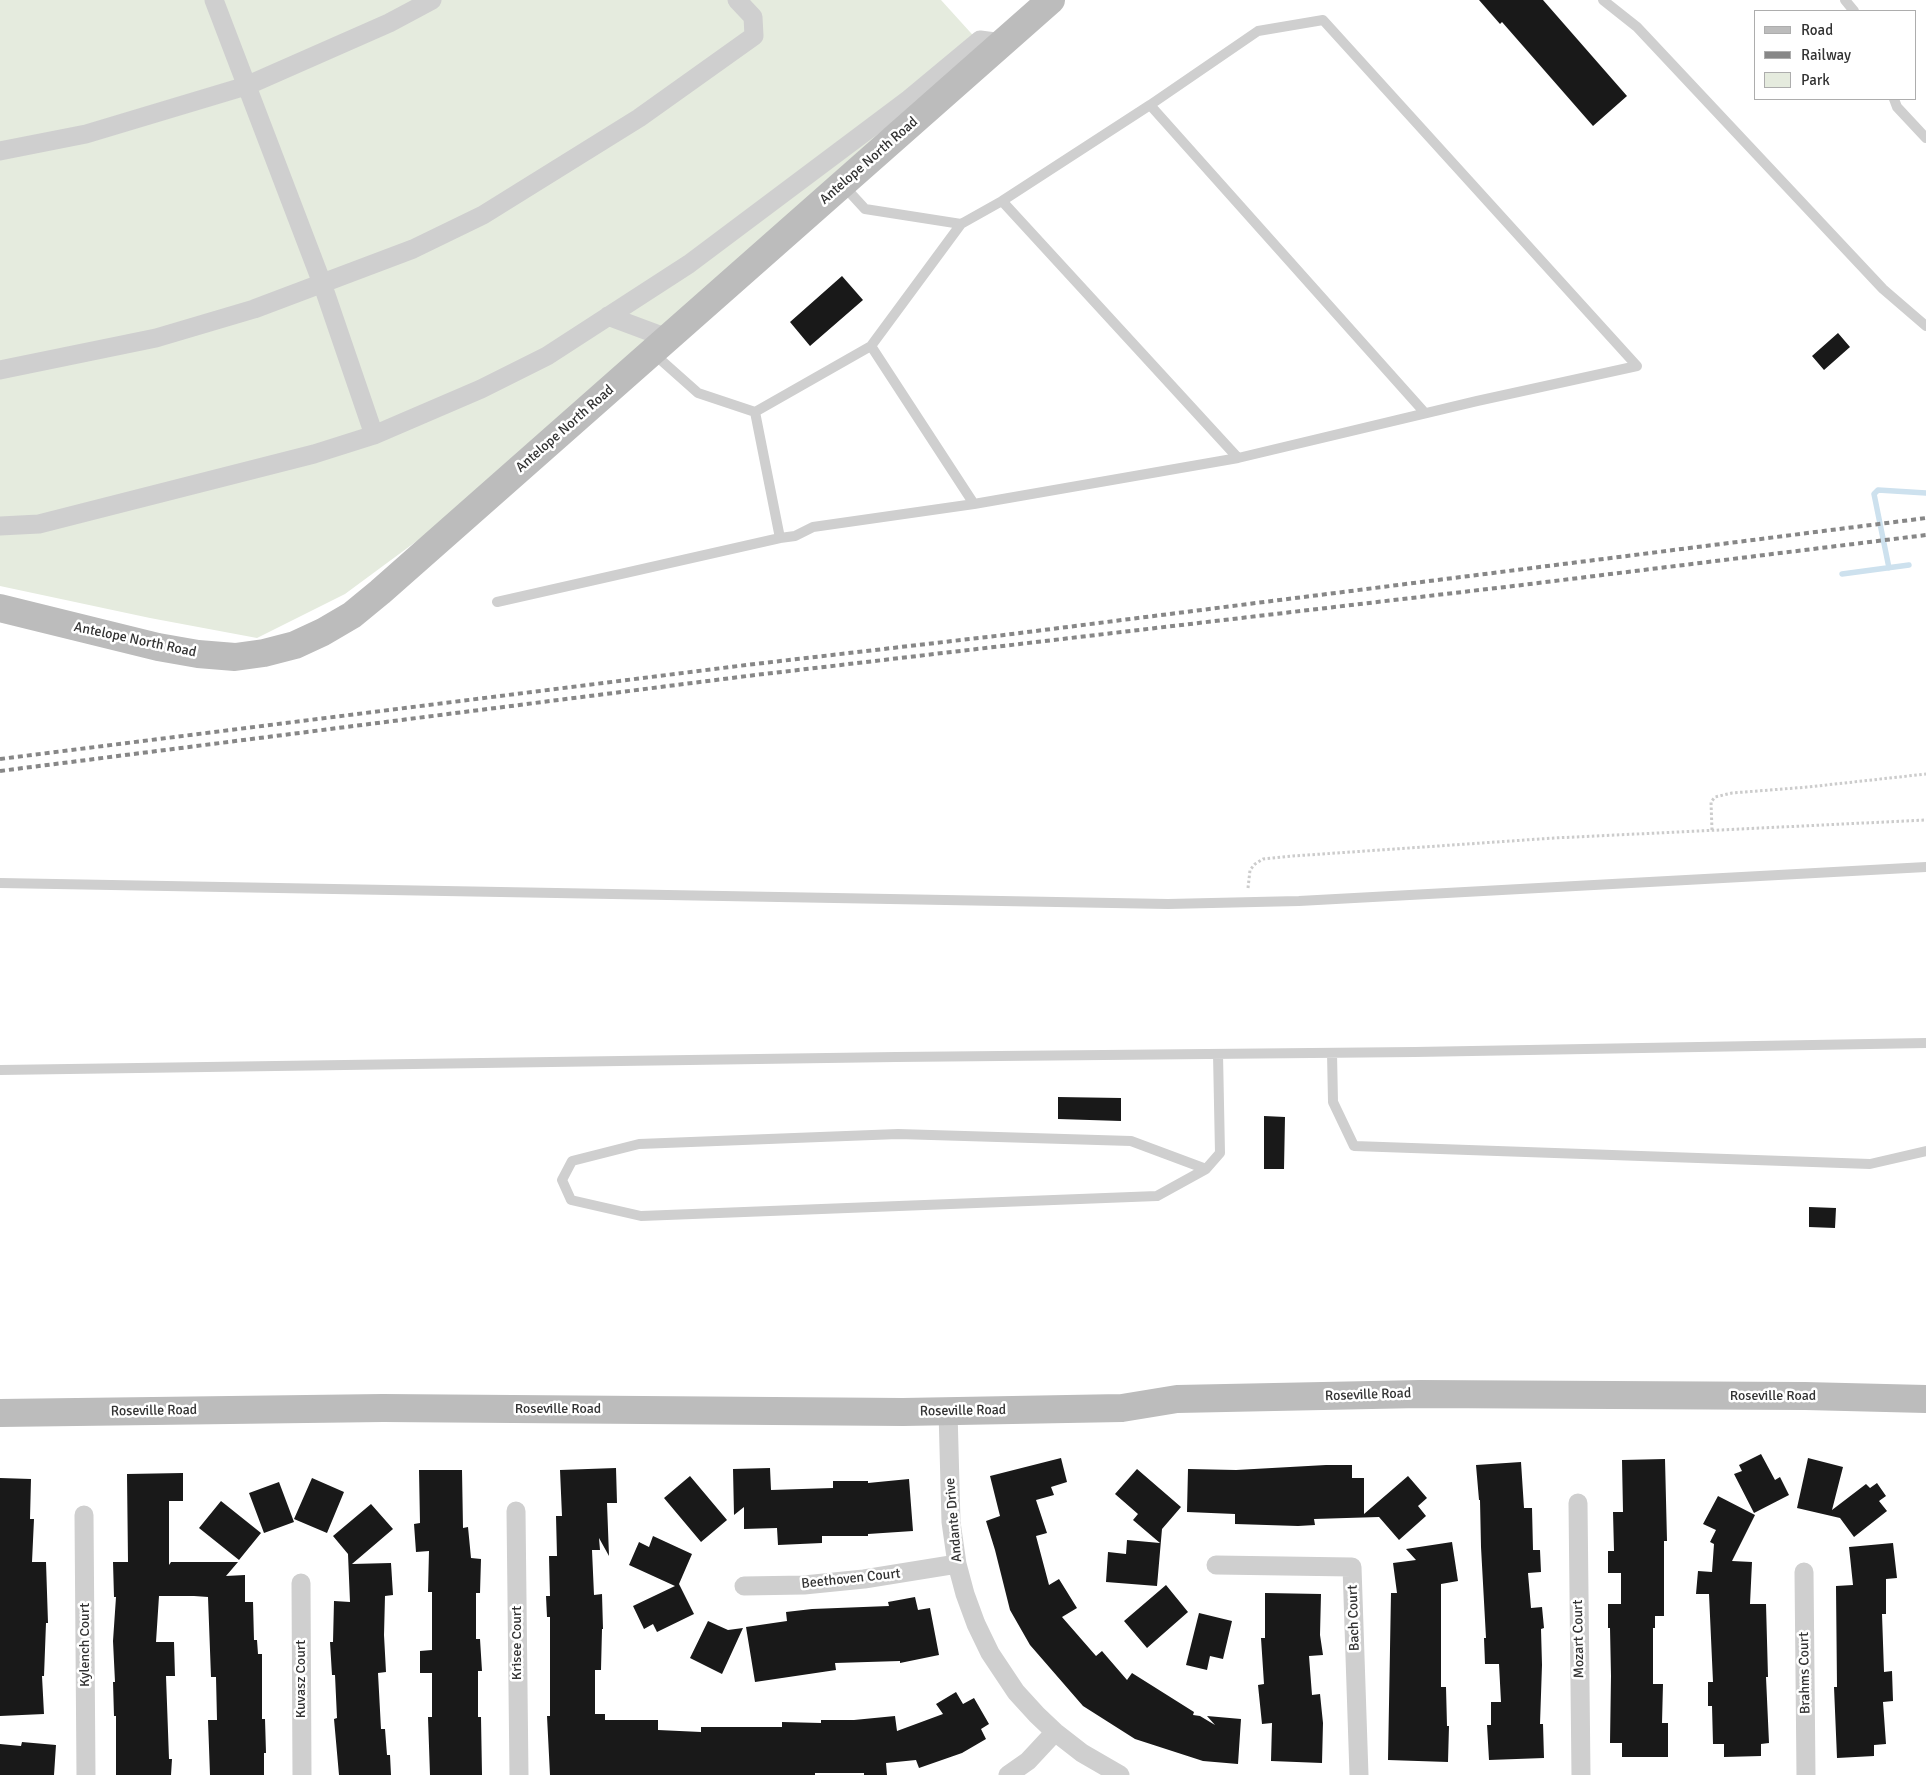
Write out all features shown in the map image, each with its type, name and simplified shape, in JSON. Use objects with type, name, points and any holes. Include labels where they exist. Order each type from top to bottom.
[{"type":"main road","name":"Antelope North Road","points":[[0,608],[158,647],[198,654],[235,657],[264,653],[295,645],[323,632],[352,614],[373,597],[1052,0]]},
{"type":"main road","name":"Roseville Road","points":[[0,1413],[373,1408],[948,1411],[1122,1408],[1178,1398],[1420,1394],[1804,1396],[1926,1399]]},
{"type":"street","points":[[214,0],[322,283],[374,435]]},
{"type":"street","points":[[0,151],[86,134],[246,86],[390,23],[432,0]]},
{"type":"street","points":[[0,370],[156,338],[254,309],[412,248],[483,215],[639,118],[754,36],[753,17],[736,0]]},
{"type":"street","points":[[0,526],[39,524],[314,454],[374,435],[481,389],[547,356],[689,264],[909,99],[980,40],[1003,42]]},
{"type":"street","points":[[608,316],[660,345]]},
{"type":"street","name":"Andante Drive","points":[[948,1411],[951,1522],[957,1564],[967,1602],[990,1653],[1016,1692],[1055,1732],[1082,1753],[1120,1775]]},
{"type":"street","name":"Mozart Court","points":[[1578,1503],[1581,1775]]},
{"type":"street","name":"Krisee Court","points":[[516,1511],[519,1775]]},
{"type":"street","name":"Kylench Court","points":[[84,1515],[86,1775]]},
{"type":"street","name":"Beethoven Court","points":[[744,1586],[804,1585],[864,1580],[957,1564]]},
{"type":"street","name":"Bach Court","points":[[1216,1565],[1352,1567],[1359,1775]]},
{"type":"street","name":"Brahms Court","points":[[1804,1572],[1806,1775]]},
{"type":"street","name":"Kuvasz Court","points":[[301,1583],[302,1775]]},
{"type":"street","points":[[1008,1775],[1028,1760],[1055,1732]]},
{"type":"lane","points":[[1603,0],[1637,27],[1883,289],[1926,326]]},
{"type":"lane","points":[[1845,0],[1853,10]]},
{"type":"lane","points":[[497,602],[795,536],[813,526],[974,504],[1238,458],[1425,413],[1637,366],[1323,20],[1258,31],[1150,105],[1002,201],[961,224],[871,346],[755,412],[698,393],[660,345]]},
{"type":"lane","points":[[1894,100],[1897,107],[1926,138]]},
{"type":"lane","points":[[1150,105],[1425,413]]},
{"type":"lane","points":[[842,184],[864,209],[961,224]]},
{"type":"lane","points":[[1002,201],[1238,458]]},
{"type":"lane","points":[[871,346],[974,504]]},
{"type":"lane","points":[[755,412],[780,538]]},
{"type":"lane","points":[[0,883],[1147,904],[1308,901],[1926,867]]},
{"type":"lane","points":[[0,1070],[886,1057],[1332,1053],[1926,1043]]},
{"type":"lane","points":[[1332,1053],[1333,1102],[1354,1146],[1870,1164],[1926,1151]]},
{"type":"lane","points":[[1206,1169],[1131,1141],[898,1134],[640,1144],[572,1161],[562,1180],[571,1200],[641,1216],[1157,1196],[1206,1169],[1220,1153],[1218,1054]]},
{"type":"path","points":[[1712,830],[1711,802],[1715,797],[1732,793],[1926,774]]},
{"type":"path","points":[[1248,902],[1250,870],[1263,859],[1554,838],[1926,820]]},
{"type":"green space","points":[[0,0],[941,0],[980,43],[452,515],[345,594],[257,638],[150,618],[0,586]]},
{"type":"building","points":[[1479,0],[1543,0],[1627,96],[1593,126],[1502,22],[1500,24]]},
{"type":"building","points":[[842,276],[863,300],[810,346],[790,322]]},
{"type":"building","points":[[1838,333],[1850,347],[1824,370],[1812,356]]},
{"type":"building","points":[[1058,1097],[1121,1098],[1121,1121],[1058,1119]]},
{"type":"building","points":[[1264,1116],[1285,1117],[1284,1169],[1264,1169]]},
{"type":"building","points":[[1809,1207],[1836,1208],[1835,1228],[1809,1227]]},
{"type":"building","points":[[1761,1454],[1775,1480],[1780,1477],[1789,1495],[1754,1513],[1734,1474],[1742,1471],[1739,1465]]},
{"type":"building","points":[[1061,1458],[1067,1482],[1051,1487],[1054,1495],[1036,1500],[1047,1533],[1036,1536],[1049,1585],[1059,1579],[1077,1608],[1062,1617],[1096,1656],[1102,1651],[1127,1680],[1132,1673],[1194,1712],[1193,1715],[1200,1716],[1215,1725],[1207,1716],[1241,1719],[1238,1764],[1203,1761],[1135,1739],[1083,1706],[1030,1645],[1010,1610],[986,1521],[1000,1516],[990,1476]]},
{"type":"building","points":[[1808,1458],[1843,1467],[1832,1510],[1866,1484],[1870,1488],[1877,1483],[1886,1496],[1879,1501],[1887,1511],[1854,1537],[1840,1518],[1797,1508]]},
{"type":"building","points":[[1665,1459],[1667,1541],[1664,1541],[1664,1616],[1655,1616],[1655,1628],[1653,1628],[1653,1684],[1663,1684],[1662,1723],[1668,1723],[1668,1757],[1622,1757],[1622,1743],[1610,1743],[1611,1676],[1608,1604],[1621,1604],[1621,1573],[1608,1573],[1608,1551],[1614,1551],[1613,1512],[1623,1512],[1622,1460]]},
{"type":"building","points":[[1521,1462],[1524,1508],[1532,1508],[1533,1550],[1540,1550],[1541,1572],[1528,1573],[1531,1608],[1542,1607],[1544,1628],[1541,1629],[1540,1724],[1543,1724],[1544,1758],[1489,1760],[1487,1725],[1491,1725],[1491,1702],[1501,1702],[1499,1664],[1485,1664],[1484,1638],[1486,1638],[1480,1500],[1476,1465]]},
{"type":"building","points":[[1352,1465],[1352,1478],[1364,1478],[1364,1514],[1408,1476],[1427,1498],[1418,1506],[1426,1516],[1399,1540],[1379,1517],[1314,1519],[1315,1525],[1298,1526],[1235,1524],[1235,1514],[1187,1512],[1188,1469],[1236,1470]]},
{"type":"building","points":[[616,1468],[617,1503],[607,1503],[609,1556],[599,1538],[600,1550],[592,1550],[594,1595],[602,1594],[603,1629],[601,1670],[595,1670],[595,1714],[605,1714],[605,1720],[658,1720],[658,1730],[701,1732],[701,1727],[782,1727],[782,1722],[821,1723],[821,1720],[854,1720],[895,1716],[897,1731],[943,1714],[936,1704],[956,1692],[963,1704],[974,1698],[989,1724],[981,1729],[986,1739],[962,1753],[919,1768],[916,1760],[886,1763],[887,1775],[815,1773],[815,1775],[550,1775],[547,1716],[550,1716],[550,1617],[547,1617],[546,1596],[550,1596],[549,1556],[557,1556],[556,1516],[562,1516],[560,1470]]},
{"type":"building","points":[[770,1468],[771,1490],[833,1488],[833,1481],[868,1481],[868,1483],[909,1479],[913,1531],[868,1534],[868,1536],[822,1536],[822,1543],[778,1545],[777,1528],[744,1529],[744,1507],[734,1515],[733,1469]]},
{"type":"building","points":[[1137,1469],[1181,1507],[1162,1529],[1157,1586],[1106,1582],[1108,1552],[1126,1554],[1127,1540],[1160,1543],[1133,1520],[1138,1514],[1115,1494]]},
{"type":"building","points":[[419,1470],[462,1470],[463,1528],[468,1527],[471,1558],[481,1559],[480,1593],[476,1593],[476,1639],[480,1639],[482,1671],[478,1671],[478,1717],[481,1717],[482,1775],[430,1775],[428,1717],[432,1717],[432,1673],[420,1673],[420,1651],[432,1650],[432,1592],[428,1592],[429,1551],[416,1552],[414,1524],[420,1523]]},
{"type":"building","points":[[183,1473],[183,1501],[169,1501],[169,1565],[171,1562],[238,1562],[226,1576],[245,1575],[245,1602],[253,1602],[254,1640],[257,1640],[258,1654],[262,1654],[262,1719],[265,1719],[266,1753],[264,1753],[264,1775],[210,1775],[208,1720],[217,1720],[216,1677],[211,1677],[208,1597],[159,1596],[156,1642],[174,1642],[175,1676],[166,1676],[169,1759],[172,1759],[171,1775],[116,1775],[113,1641],[116,1597],[114,1597],[113,1562],[128,1562],[127,1474]]},
{"type":"building","points":[[690,1476],[727,1520],[701,1542],[664,1498]]},
{"type":"building","points":[[0,1478],[31,1479],[30,1519],[34,1519],[32,1562],[46,1562],[48,1623],[46,1623],[44,1676],[42,1676],[44,1714],[0,1716]]},
{"type":"building","points":[[312,1478],[344,1492],[327,1533],[294,1519]]},
{"type":"building","points":[[279,1482],[294,1522],[264,1533],[249,1493]]},
{"type":"building","points":[[1718,1496],[1755,1515],[1732,1561],[1752,1562],[1750,1604],[1766,1604],[1768,1677],[1766,1677],[1769,1743],[1761,1744],[1761,1756],[1724,1757],[1724,1744],[1713,1744],[1712,1706],[1708,1706],[1708,1682],[1713,1682],[1709,1594],[1696,1594],[1698,1571],[1712,1572],[1714,1544],[1710,1542],[1716,1530],[1703,1524]]},
{"type":"building","points":[[221,1501],[261,1533],[239,1560],[199,1528]]},
{"type":"building","points":[[371,1504],[393,1529],[352,1564],[391,1563],[393,1595],[385,1596],[384,1635],[386,1672],[378,1673],[381,1729],[385,1729],[387,1755],[390,1755],[391,1775],[339,1775],[334,1719],[337,1718],[335,1675],[332,1675],[330,1642],[333,1642],[334,1601],[350,1602],[348,1554],[333,1536]]},
{"type":"building","points":[[653,1536],[692,1554],[679,1584],[694,1614],[657,1632],[653,1624],[644,1629],[633,1606],[675,1586],[629,1565],[639,1542],[649,1547]]},
{"type":"building","points":[[1452,1542],[1458,1581],[1441,1584],[1441,1687],[1446,1687],[1447,1726],[1449,1726],[1448,1762],[1388,1760],[1391,1593],[1397,1593],[1393,1563],[1416,1560],[1406,1549]]},
{"type":"building","points":[[1893,1543],[1897,1578],[1886,1579],[1886,1614],[1882,1614],[1884,1672],[1892,1671],[1893,1701],[1883,1702],[1886,1744],[1874,1745],[1874,1756],[1837,1758],[1834,1687],[1837,1687],[1836,1586],[1853,1585],[1849,1547]]},
{"type":"building","points":[[1166,1585],[1188,1612],[1147,1648],[1124,1621]]},
{"type":"building","points":[[1265,1593],[1321,1594],[1320,1635],[1323,1655],[1309,1656],[1312,1695],[1320,1694],[1323,1723],[1322,1763],[1271,1761],[1272,1723],[1262,1724],[1258,1685],[1264,1684],[1261,1638],[1265,1638]]},
{"type":"building","points":[[915,1597],[918,1610],[930,1608],[939,1655],[900,1663],[900,1661],[835,1663],[836,1670],[755,1682],[746,1627],[787,1621],[786,1612],[889,1606],[888,1602]]},
{"type":"building","points":[[1199,1613],[1232,1621],[1223,1659],[1210,1656],[1207,1670],[1186,1665]]},
{"type":"building","points":[[708,1621],[728,1630],[743,1628],[722,1674],[690,1658]]},
{"type":"building","points":[[22,1742],[56,1745],[54,1775],[0,1775],[0,1744],[21,1746]]},
{"type":"waterway","points":[[1889,568],[1874,494],[1878,490],[1926,493]]},
{"type":"waterway","points":[[1842,574],[1909,565]]},
{"type":"railway","points":[[0,759],[746,665],[1004,635],[1926,518]]},
{"type":"railway","points":[[0,771],[747,676],[1522,585],[1926,535]]}]
